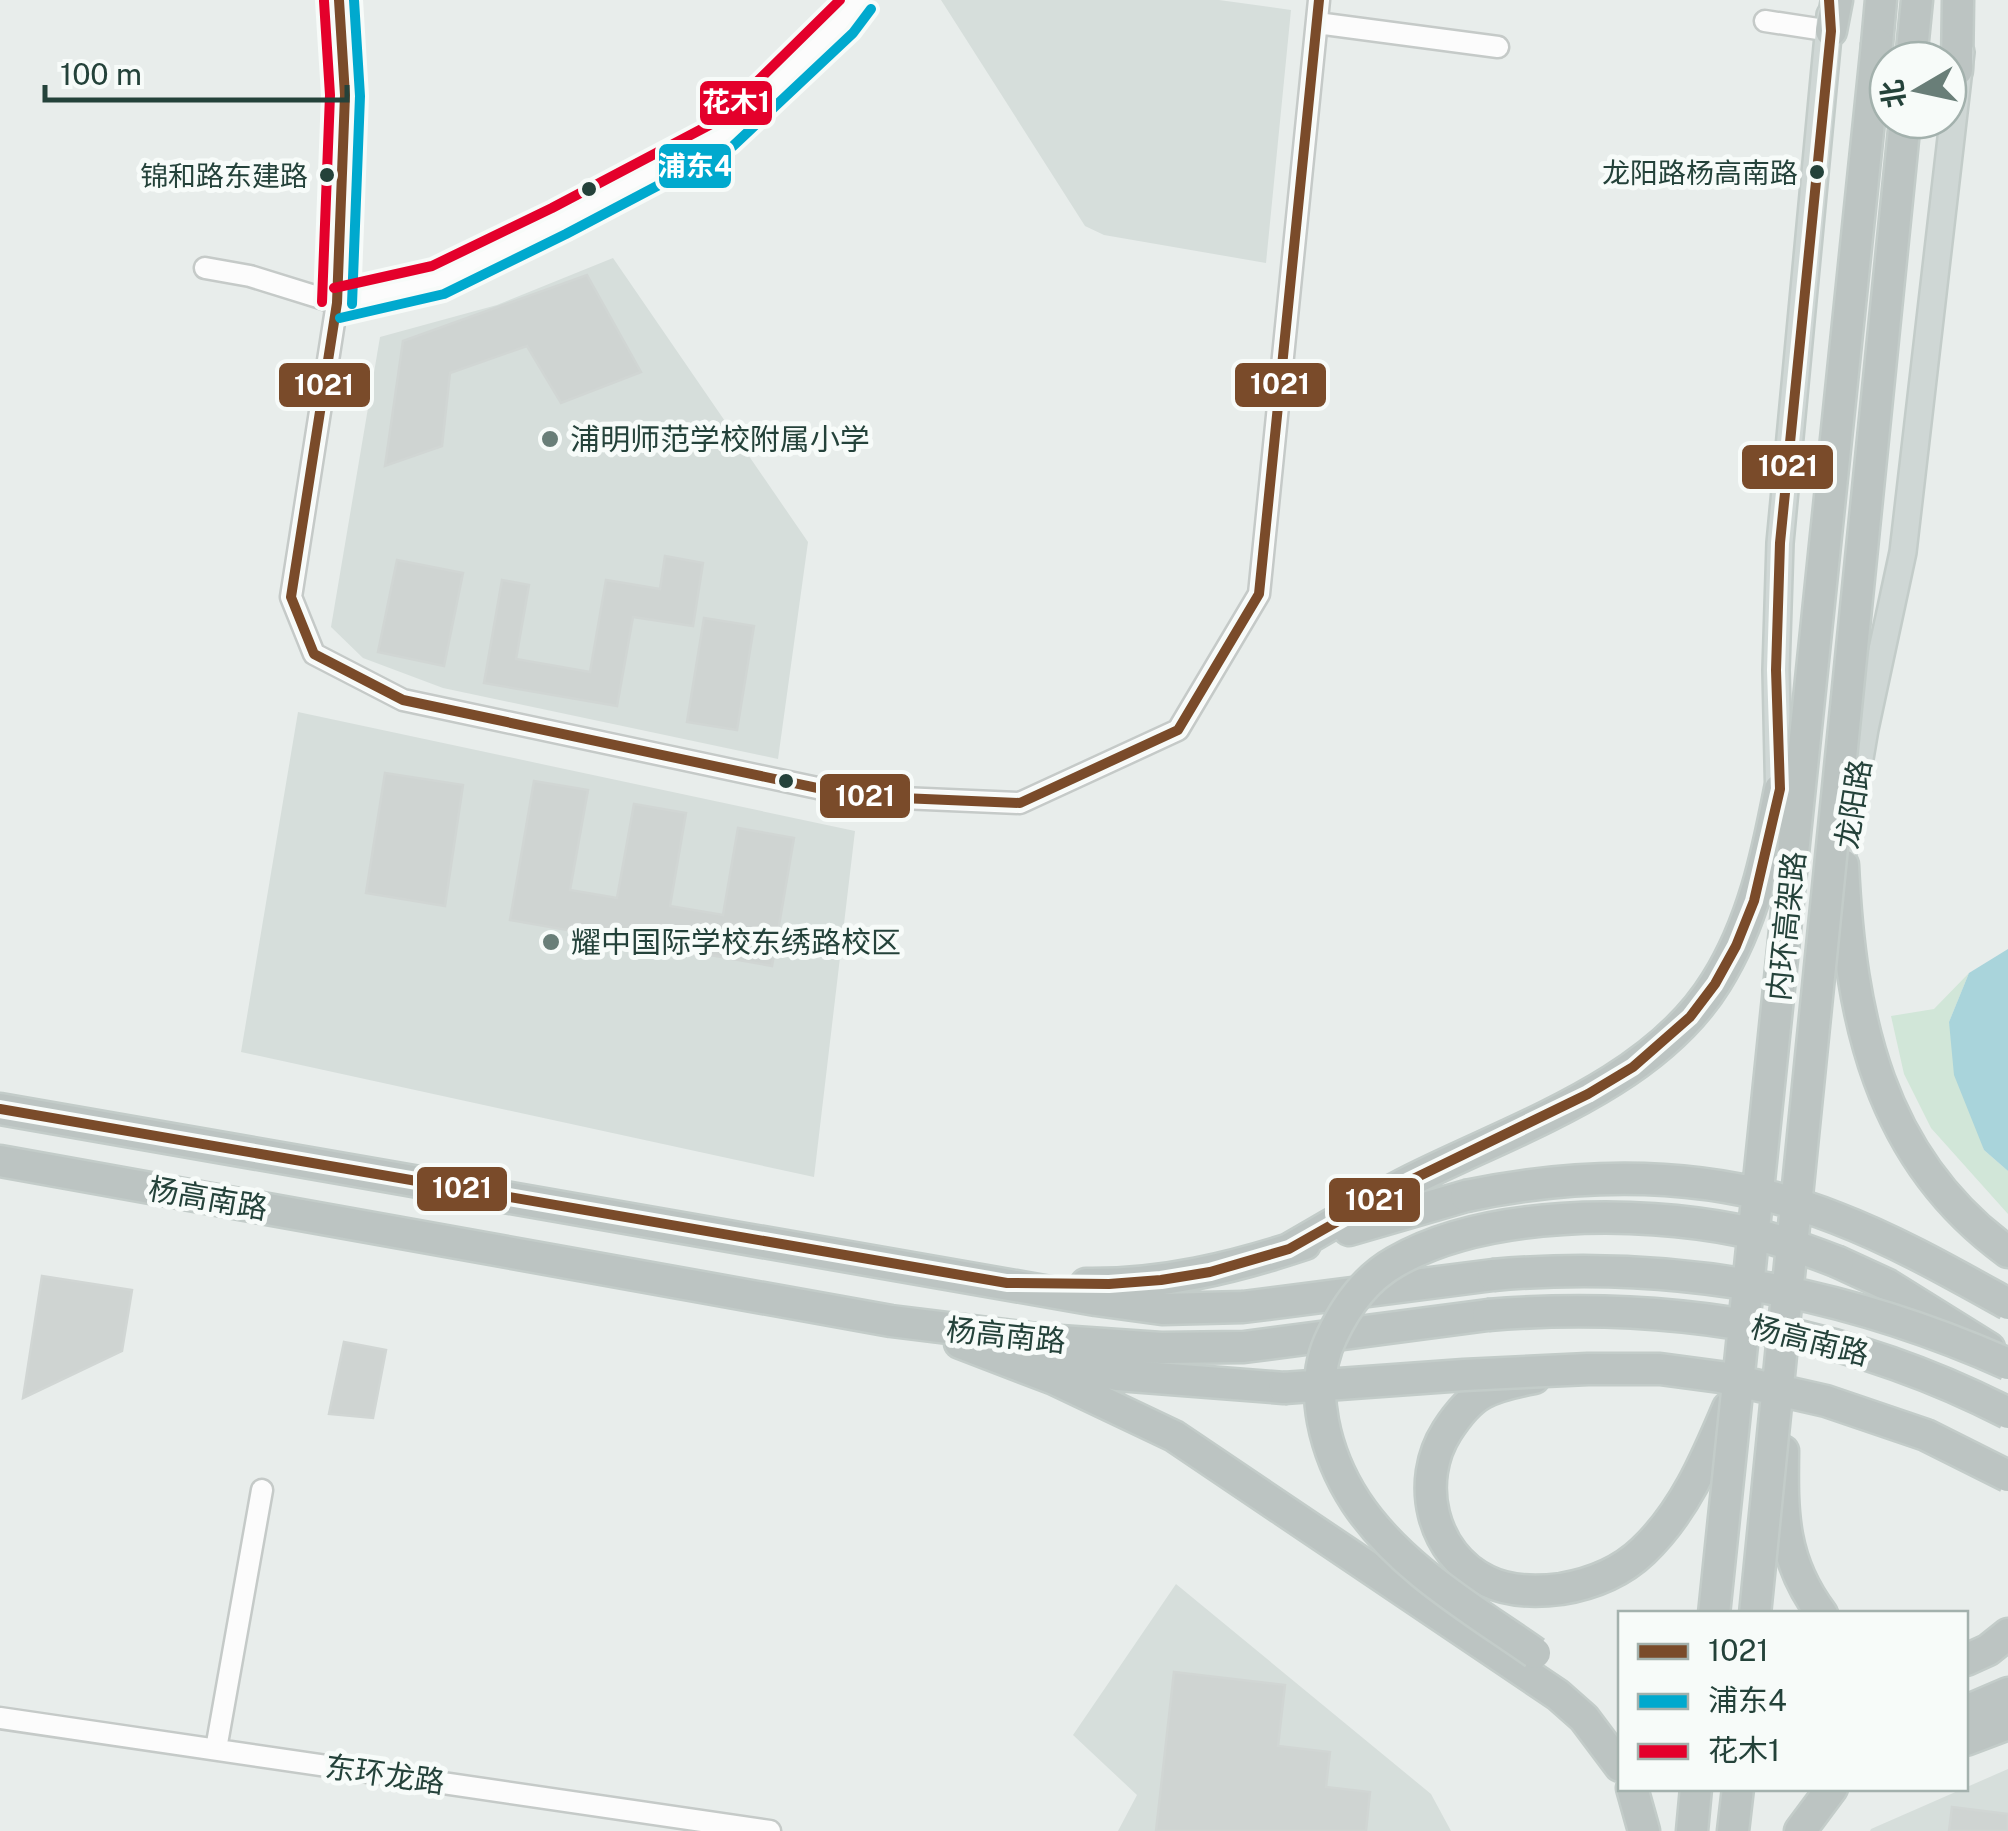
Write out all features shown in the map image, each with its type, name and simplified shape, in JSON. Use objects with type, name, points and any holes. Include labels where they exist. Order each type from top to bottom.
[{"type":"highway","points":[[1830,15],[1838,0]]},
{"type":"highway","name":"内环高架路","points":[[1714,1611],[1881,0]]},
{"type":"highway","points":[[1912,40],[1916,0]]},
{"type":"highway","points":[[1957,40],[1958,0]]},
{"type":"highway","name":"内环高架路","points":[[1755,1611],[1903,140]]},
{"type":"highway","points":[[1289,1249],[1409,1182],[1588,1094],[1633,1068],[1662,1044],[1690,1017],[1715,984],[1736,946],[1754,901],[1780,789]]},
{"type":"highway","points":[[1843,865],[1854,981],[1878,1084],[1900,1130],[1932,1180],[1962,1213],[2008,1252]]},
{"type":"highway","name":"杨高南路","points":[[0,1108],[1096,1300],[1162,1308],[1243,1307],[1494,1275],[1593,1269],[1645,1271],[1776,1288],[1908,1324],[2008,1362]]},
{"type":"highway","name":"杨高南路","points":[[0,1160],[891,1321],[1044,1340],[1178,1348],[1261,1346],[1488,1315],[1620,1310],[1764,1326],[1827,1340],[1889,1360],[2008,1413]]},
{"type":"highway","points":[[1008,1283],[1109,1284],[1210,1272],[1466,1196],[1584,1178],[1654,1177],[1731,1187],[1833,1216],[1900,1246],[2008,1304]]},
{"type":"highway","points":[[1618,1763],[1584,1718],[1528,1661],[1414,1565],[1357,1503],[1335,1464],[1324,1426],[1320,1384],[1326,1347],[1342,1315],[1362,1288],[1393,1262],[1440,1242],[1542,1221],[1652,1219],[1737,1230],[1786,1242],[1888,1285],[2008,1362]]},
{"type":"highway","points":[[891,1321],[1118,1376],[1284,1388],[1588,1369],[1660,1370],[1720,1377],[1826,1401],[1926,1435],[2008,1476]]},
{"type":"highway","points":[[891,1321],[972,1346],[1124,1410],[1206,1456],[1324,1536],[1588,1701],[1618,1750]]},
{"type":"highway","points":[[1588,1369],[1519,1381],[1482,1394],[1456,1415],[1436,1448],[1430,1487],[1432,1512],[1443,1540],[1459,1561],[1483,1580],[1499,1586],[1551,1590],[1584,1585],[1612,1574],[1641,1553],[1684,1499],[1704,1466],[1728,1408]]},
{"type":"highway","points":[[1926,1435],[1985,1471],[2008,1492]]},
{"type":"highway","points":[[1784,1450],[1782,1501],[1787,1547],[1799,1580],[1820,1611]]},
{"type":"highway","points":[[1968,1659],[2008,1634]]},
{"type":"highway","points":[[1968,1710],[2008,1693]]},
{"type":"highway","points":[[1968,1739],[2008,1724]]},
{"type":"highway","points":[[1633,1791],[1644,1831]]},
{"type":"highway","points":[[1692,1831],[1696,1791]]},
{"type":"highway","points":[[1733,1831],[1738,1791]]},
{"type":"highway","points":[[1815,1810],[1842,1791]]},
{"type":"main road","name":"龙阳路","points":[[1963,40],[1972,0]]},
{"type":"main road","points":[[1706,1611],[1774,960],[1780,789],[1776,652],[1780,543],[1830,15]]},
{"type":"main road","name":"龙阳路","points":[[1768,1611],[1843,865],[1865,729],[1908,521],[1949,140]]},
{"type":"main road","points":[[1683,1831],[1688,1791]]},
{"type":"main road","points":[[1746,1831],[1750,1791]]},
{"type":"street","points":[[339,0],[345,95],[337,304],[291,597],[314,654],[403,700],[854,796],[1020,802],[1178,730],[1259,594],[1319,0]]},
{"type":"street","points":[[205,268],[250,276],[337,304],[436,280],[559,222],[726,132],[842,22],[859,0]]},
{"type":"street","points":[[1765,21],[1830,15]]},
{"type":"street","points":[[1317,23],[1498,47]]},
{"type":"street","points":[[216,1749],[262,1490]]},
{"type":"street","name":"东环龙路","points":[[0,1718],[770,1831]]},
{"type":"shaded area","points":[[941,0],[1219,0],[1291,10],[1266,263],[1104,235],[1085,226]]},
{"type":"shaded area","name":"浦明师范学校附属小学","points":[[613,258],[808,542],[778,759],[443,688],[363,658],[331,627],[380,337],[497,305]]},
{"type":"shaded area","name":"耀中国际学校东绣路校区","points":[[298,712],[855,831],[814,1177],[241,1052]]},
{"type":"shaded area","points":[[1176,1584],[1431,1794],[1451,1831],[1118,1831],[1137,1795],[1073,1735]]},
{"type":"shaded area","points":[[2008,1769],[2008,1831],[1870,1831],[1958,1791],[1968,1791],[1968,1787]]},
{"type":"green space","points":[[1969,973],[1949,1022],[1984,1150],[2008,1171],[2008,1214],[1931,1128],[1904,1074],[1891,1016],[1934,1009]]},
{"type":"water","points":[[2008,949],[2008,1171],[1984,1150],[1954,1075],[1949,1022],[1969,973]]},
{"type":"building","points":[[587,275],[641,372],[561,403],[527,346],[450,373],[442,446],[385,466],[403,341]]},
{"type":"building","points":[[665,556],[703,563],[693,626],[633,617],[617,706],[484,683],[502,580],[529,585],[516,659],[590,672],[606,580],[660,589]]},
{"type":"building","points":[[397,560],[463,573],[444,666],[378,652]]},
{"type":"building","points":[[704,618],[754,626],[737,730],[687,722]]},
{"type":"building","points":[[385,773],[463,785],[445,906],[366,893]]},
{"type":"building","points":[[534,781],[588,790],[570,890],[617,898],[634,804],[686,813],[670,906],[723,915],[738,828],[794,838],[772,966],[510,920]]},
{"type":"building","points":[[42,1276],[132,1290],[122,1351],[23,1398]]},
{"type":"building","points":[[344,1342],[386,1350],[373,1418],[329,1414]]},
{"type":"building","points":[[1174,1672],[1285,1685],[1278,1746],[1330,1752],[1326,1787],[1370,1792],[1366,1831],[1156,1831]]},
{"type":"building","points":[[1952,1807],[2008,1814],[2008,1831],[1949,1831]]},
{"type":"transit line","name":"1021","points":[[339,0],[345,95],[337,303],[291,597],[314,654],[403,700],[855,796],[1020,803],[1178,730],[1259,594],[1319,0]]},
{"type":"transit line","name":"浦东4","points":[[352,304],[360,96],[354,0]]},
{"type":"transit line","name":"花木1","points":[[334,288],[432,266],[717,121],[840,0]]},
{"type":"transit line","name":"1021","points":[[0,1109],[1007,1283],[1109,1284],[1210,1272],[1289,1249],[1409,1181],[1588,1094],[1633,1067],[1690,1017],[1715,984],[1736,946],[1754,901],[1780,789],[1776,670],[1780,543],[1831,31],[1829,0]]},
{"type":"transit line","name":"花木1","points":[[322,302],[330,95],[324,1]]},
{"type":"transit line","name":"浦东4","points":[[340,318],[444,294],[733,146],[853,33],[871,9]]},
{"type":"place","name":"龙阳路杨高南路","points":[[1817,172]]},
{"type":"place","name":"锦和路东建路","points":[[327,175]]},
{"type":"place","name":"浦明师范学校附属小学","points":[[550,439]]},
{"type":"place","name":"耀中国际学校东绣路校区","points":[[551,942]]}]
